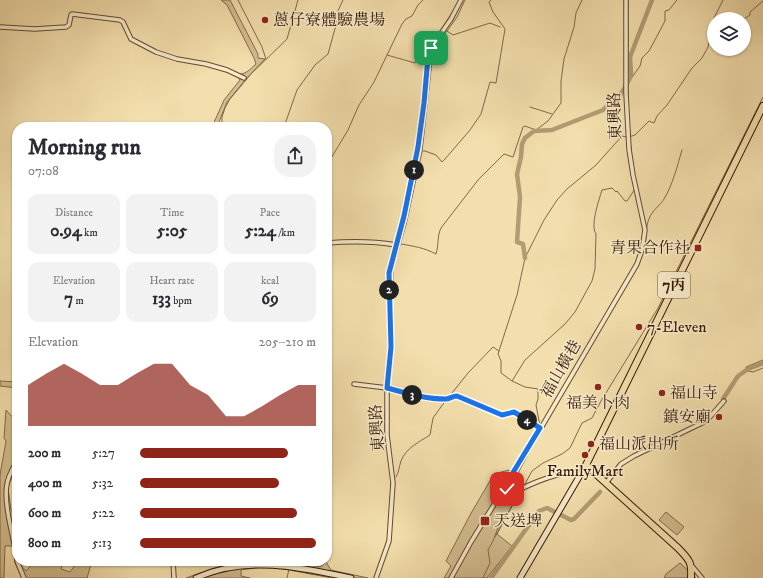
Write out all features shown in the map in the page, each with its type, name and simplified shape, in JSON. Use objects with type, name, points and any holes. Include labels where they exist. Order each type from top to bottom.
[{"type":"main road","name":"7丙","points":[[586,465],[763,106]]},
{"type":"main road","points":[[586,465],[678,548],[689,560],[692,566],[691,578]]},
{"type":"street","name":"東興路","points":[[376,578],[389,541],[393,483],[387,435],[387,388],[391,347],[389,273],[404,216],[418,147],[425,97],[428,57],[431,48],[451,19],[461,0]]},
{"type":"street","name":"東興路","points":[[626,0],[626,84],[629,149],[633,176],[645,230]]},
{"type":"street","points":[[0,27],[27,29],[66,27],[69,25],[70,15],[72,14],[120,20],[123,22],[131,39],[156,52],[172,58],[206,64],[227,70],[244,78]]},
{"type":"street","name":"福山橫巷","points":[[451,578],[470,542],[540,428],[637,264],[642,250],[645,230]]},
{"type":"street","points":[[332,243],[351,241],[396,245]]},
{"type":"street","points":[[354,384],[387,388],[421,397],[448,399],[457,396],[502,415],[514,412],[540,428]]},
{"type":"street","points":[[606,483],[621,464],[634,456],[702,423],[709,418],[724,401]]},
{"type":"street","points":[[520,578],[586,465]]},
{"type":"street","points":[[12,472],[7,484],[6,492],[12,536]]},
{"type":"street","points":[[495,502],[523,487],[564,474],[573,472],[581,474]]},
{"type":"street","points":[[506,484],[510,494]]},
{"type":"street","points":[[19,566],[24,578]]},
{"type":"street","points":[[173,566],[174,578]]},
{"type":"street","points":[[196,578],[225,569],[248,566]]},
{"type":"street","points":[[282,566],[352,578]]},
{"type":"street","points":[[692,566],[702,578]]},
{"type":"shaded area","points":[[221,0],[230,0],[258,54],[258,58],[265,59],[227,102],[219,122],[214,122],[224,100],[240,80],[236,74],[245,73],[256,64],[227,5]]},
{"type":"shaded area","points":[[0,381],[12,382],[12,387],[0,386]]},
{"type":"shaded area","points":[[6,410],[12,417],[12,477],[8,488],[12,510],[12,546],[5,546],[4,578],[0,578],[0,475],[6,441],[4,438]]},
{"type":"shaded area","points":[[509,470],[518,494],[497,534],[512,546],[487,578],[444,578],[451,566],[446,561],[470,515],[494,474]]},
{"type":"shaded area","points":[[666,512],[684,527],[677,535],[659,520]]},
{"type":"shaded area","points":[[680,563],[696,578],[664,578],[666,574]]},
{"type":"shaded area","points":[[16,566],[22,566],[26,571],[30,566],[62,566],[61,569],[70,572],[74,566],[91,566],[87,578],[22,578]]},
{"type":"shaded area","points":[[222,566],[328,566],[331,570],[368,578],[332,578],[273,567],[262,567],[241,570],[241,576],[250,578],[186,578]]},
{"type":"waterway","points":[[238,0],[262,47],[266,59]]},
{"type":"waterway","points":[[222,122],[225,108],[230,99],[251,74],[287,39],[298,0]]},
{"type":"waterway","points":[[286,122],[297,90],[315,65],[328,54],[336,25],[337,13],[343,0]]},
{"type":"waterway","points":[[332,157],[348,130],[359,105],[374,82],[402,24],[406,19],[412,16],[418,5],[423,0]]},
{"type":"waterway","points":[[392,321],[393,269],[406,225],[422,152],[433,53],[457,17],[465,0]]},
{"type":"waterway","points":[[423,151],[436,155],[442,162],[470,130],[481,114],[490,82],[496,83],[505,29],[493,12],[489,2],[491,0]]},
{"type":"waterway","points":[[401,244],[414,246],[436,254],[441,228],[478,180],[504,154],[513,157],[523,127],[525,126],[536,130],[548,121],[561,103],[561,81],[564,59],[574,27],[576,13],[582,0]]},
{"type":"waterway","points":[[628,0],[628,105]]},
{"type":"waterway","points":[[525,258],[523,244],[517,242],[520,197],[517,174],[522,144],[525,138],[534,131],[552,130],[603,110],[621,94],[631,74],[630,57],[652,0]]},
{"type":"waterway","points":[[630,80],[640,66],[642,58],[649,51],[665,21],[665,11],[669,10],[677,0]]},
{"type":"waterway","points":[[717,12],[723,0]]},
{"type":"waterway","points":[[750,12],[763,1]]},
{"type":"waterway","points":[[387,55],[415,63],[424,49],[429,47],[452,13]]},
{"type":"waterway","points":[[447,31],[453,35],[490,23],[500,27]]},
{"type":"waterway","points":[[629,137],[635,135],[649,121],[654,123],[657,116],[667,105],[692,68],[702,58],[707,49]]},
{"type":"waterway","points":[[525,484],[532,471],[570,448],[582,423],[592,418],[658,308],[763,97]]},
{"type":"waterway","points":[[530,107],[552,114]]},
{"type":"waterway","points":[[512,381],[501,373],[501,361],[498,354],[517,295],[525,258],[544,220],[557,200],[567,189],[596,165],[622,136],[626,137]]},
{"type":"waterway","points":[[631,146],[631,152]]},
{"type":"waterway","points":[[644,249],[646,230],[650,216],[662,202],[670,187],[682,150]]},
{"type":"waterway","points":[[540,426],[536,405],[538,399],[538,389],[525,387],[512,381],[525,360],[565,324],[575,312],[592,281],[595,269],[596,234],[594,230],[594,219],[602,190],[612,188],[616,192],[617,191],[625,201],[627,201],[635,189]]},
{"type":"waterway","points":[[389,242],[396,243]]},
{"type":"waterway","points":[[448,398],[468,373],[493,347],[499,351]]},
{"type":"waterway","points":[[388,362],[390,348]]},
{"type":"waterway","points":[[746,368],[763,360]]},
{"type":"waterway","points":[[723,399],[738,376],[748,369],[763,363]]},
{"type":"waterway","points":[[747,370],[753,372],[763,368]]},
{"type":"waterway","points":[[396,477],[401,461],[406,452],[430,435],[433,418],[446,400]]},
{"type":"waterway","points":[[385,411],[385,432]]},
{"type":"waterway","points":[[512,489],[518,473],[537,438]]},
{"type":"waterway","points":[[386,439],[387,446]]},
{"type":"waterway","points":[[389,522],[391,483]]},
{"type":"waterway","points":[[495,537],[520,492]]},
{"type":"waterway","points":[[491,578],[539,511],[547,508],[571,520],[574,519],[600,492]]},
{"type":"waterway","points":[[483,578],[490,563],[488,550],[501,520]]},
{"type":"waterway","points":[[287,578],[289,569]]},
{"type":"place","name":"蔥仔寮體驗農場","points":[[265,20]]},
{"type":"place","name":"青果合作社","points":[[698,248]]},
{"type":"place","name":"7-Eleven","points":[[639,327]]},
{"type":"place","name":"福美卜肉","points":[[598,387]]},
{"type":"place","name":"福山寺","points":[[662,393]]},
{"type":"place","name":"鎮安廟","points":[[719,417]]},
{"type":"place","name":"福山派出所","points":[[591,444]]},
{"type":"place","name":"FamilyMart","points":[[585,455]]},
{"type":"place","name":"天送埤","points":[[485,521]]},
{"type":"route","points":[[431,48],[428,57],[426,91],[418,147],[404,216],[389,273],[391,347],[387,388],[421,397],[448,399],[457,396],[502,415],[514,412],[540,428],[506,484],[507,489]]}]
